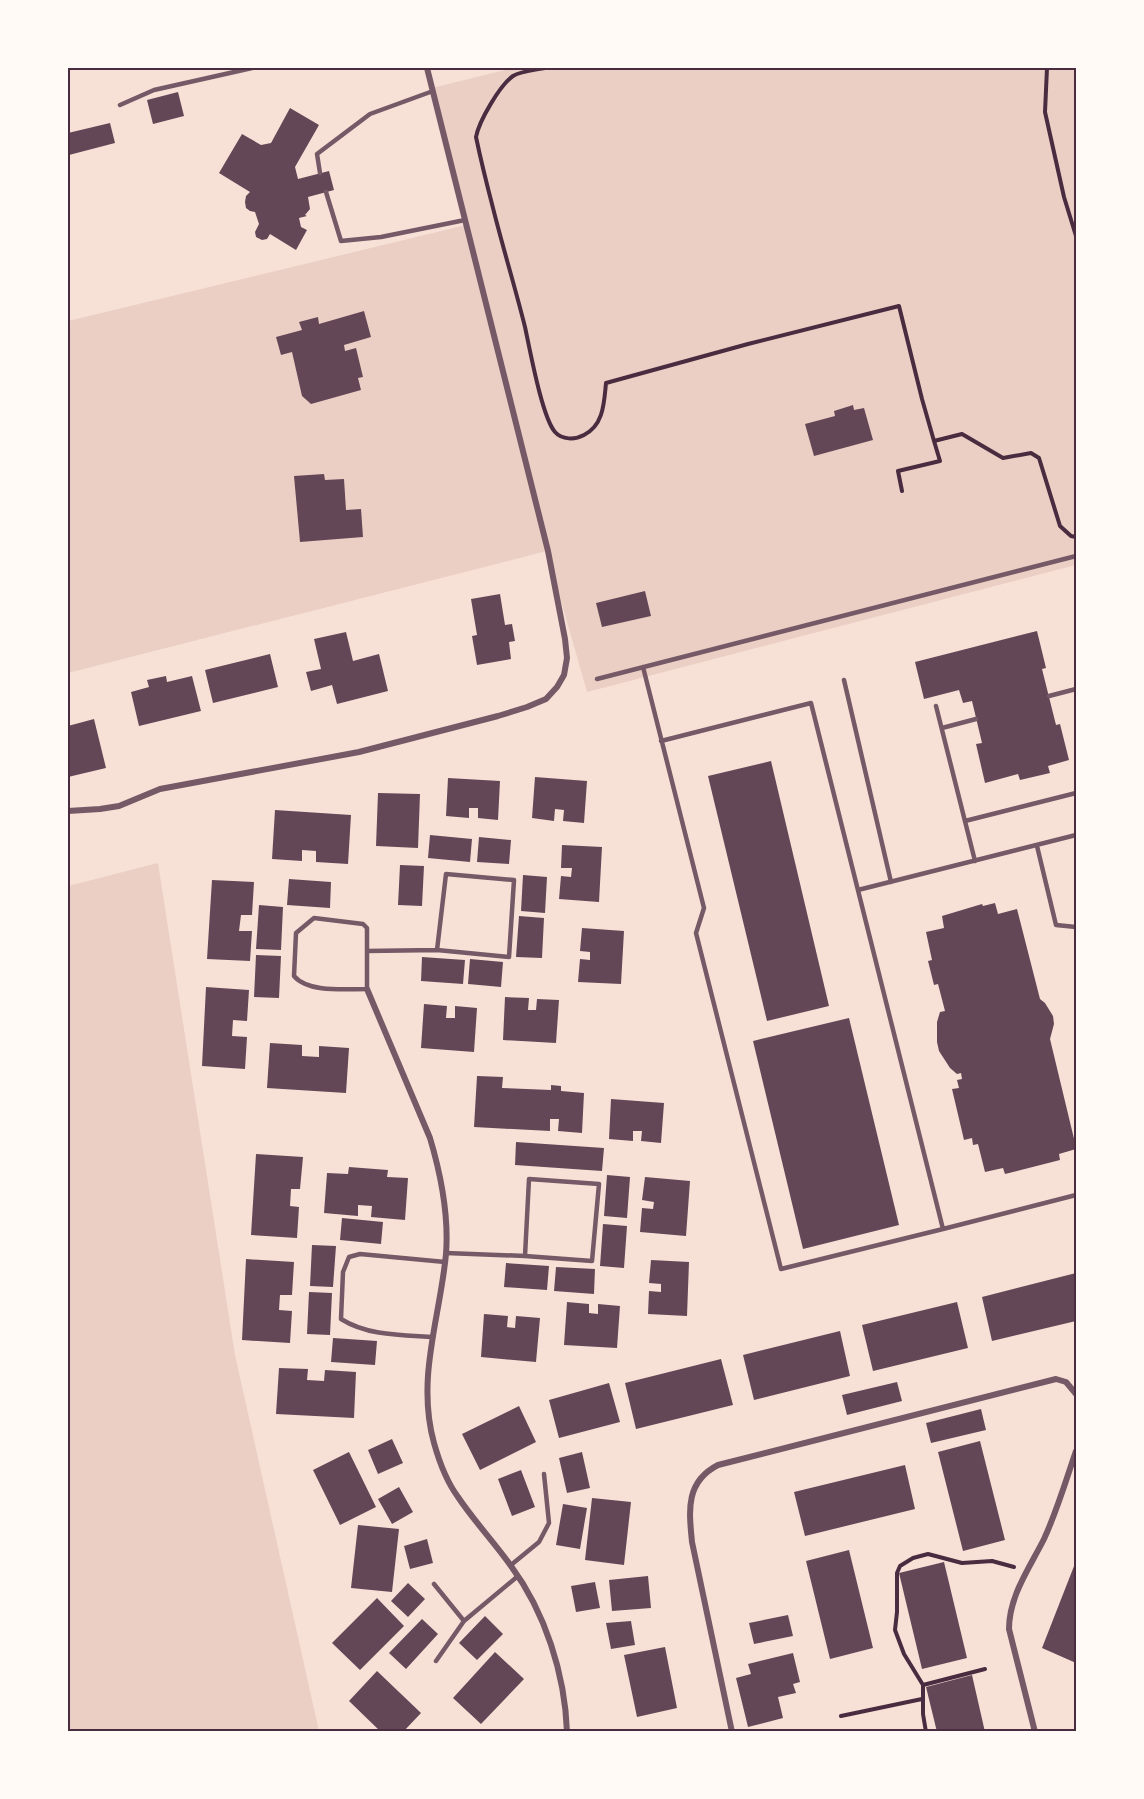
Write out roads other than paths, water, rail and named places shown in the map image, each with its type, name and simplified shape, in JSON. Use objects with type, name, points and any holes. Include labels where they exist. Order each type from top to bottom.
[{"type":"street","points":[[68,811],[119,806],[160,789],[359,752],[498,716],[546,699],[564,675],[566,647],[548,551],[427,68]]},
{"type":"street","points":[[367,989],[430,1138],[438,1163],[446,1221],[446,1253],[426,1392],[434,1444],[457,1496],[511,1565],[535,1607],[553,1655],[563,1692],[567,1731]]},
{"type":"street","points":[[732,1731],[694,1552],[690,1510],[691,1497],[701,1477],[708,1470],[718,1465],[1056,1379],[1066,1382],[1077,1394]]},
{"type":"street","points":[[1035,1731],[1009,1629],[1009,1619],[1014,1598],[1045,1537],[1077,1451]]},
{"type":"lane","points":[[120,105],[154,90],[252,68]]},
{"type":"lane","points":[[320,173],[317,154],[370,114],[433,92]]},
{"type":"lane","points":[[326,192],[341,241],[381,237],[465,220]]},
{"type":"lane","points":[[597,679],[1077,556]]},
{"type":"lane","points":[[643,667],[704,908],[696,933],[781,1269],[1077,1195]]},
{"type":"lane","points":[[844,680],[891,882]]},
{"type":"lane","points":[[1049,696],[1077,689]]},
{"type":"lane","points":[[661,741],[811,703],[943,1228]]},
{"type":"lane","points":[[936,706],[975,861]]},
{"type":"lane","points":[[942,728],[976,719]]},
{"type":"lane","points":[[965,821],[1077,793]]},
{"type":"lane","points":[[858,890],[1077,835]]},
{"type":"lane","points":[[1037,846],[1056,925],[1077,927]]},
{"type":"lane","points":[[367,951],[438,950],[509,957],[514,880],[446,874],[438,950]]},
{"type":"lane","points":[[314,918],[363,924],[366,928],[367,989],[312,987],[299,983],[294,976],[296,933],[314,918]]},
{"type":"lane","points":[[446,1253],[592,1261],[599,1184],[529,1179],[525,1256]]},
{"type":"lane","points":[[433,1337],[387,1335],[353,1327],[341,1319],[343,1272],[349,1257],[360,1254],[445,1262]]},
{"type":"lane","points":[[511,1565],[539,1542],[549,1523],[544,1474]]},
{"type":"lane","points":[[435,1661],[464,1621],[518,1576]]},
{"type":"lane","points":[[434,1584],[464,1621]]}]
